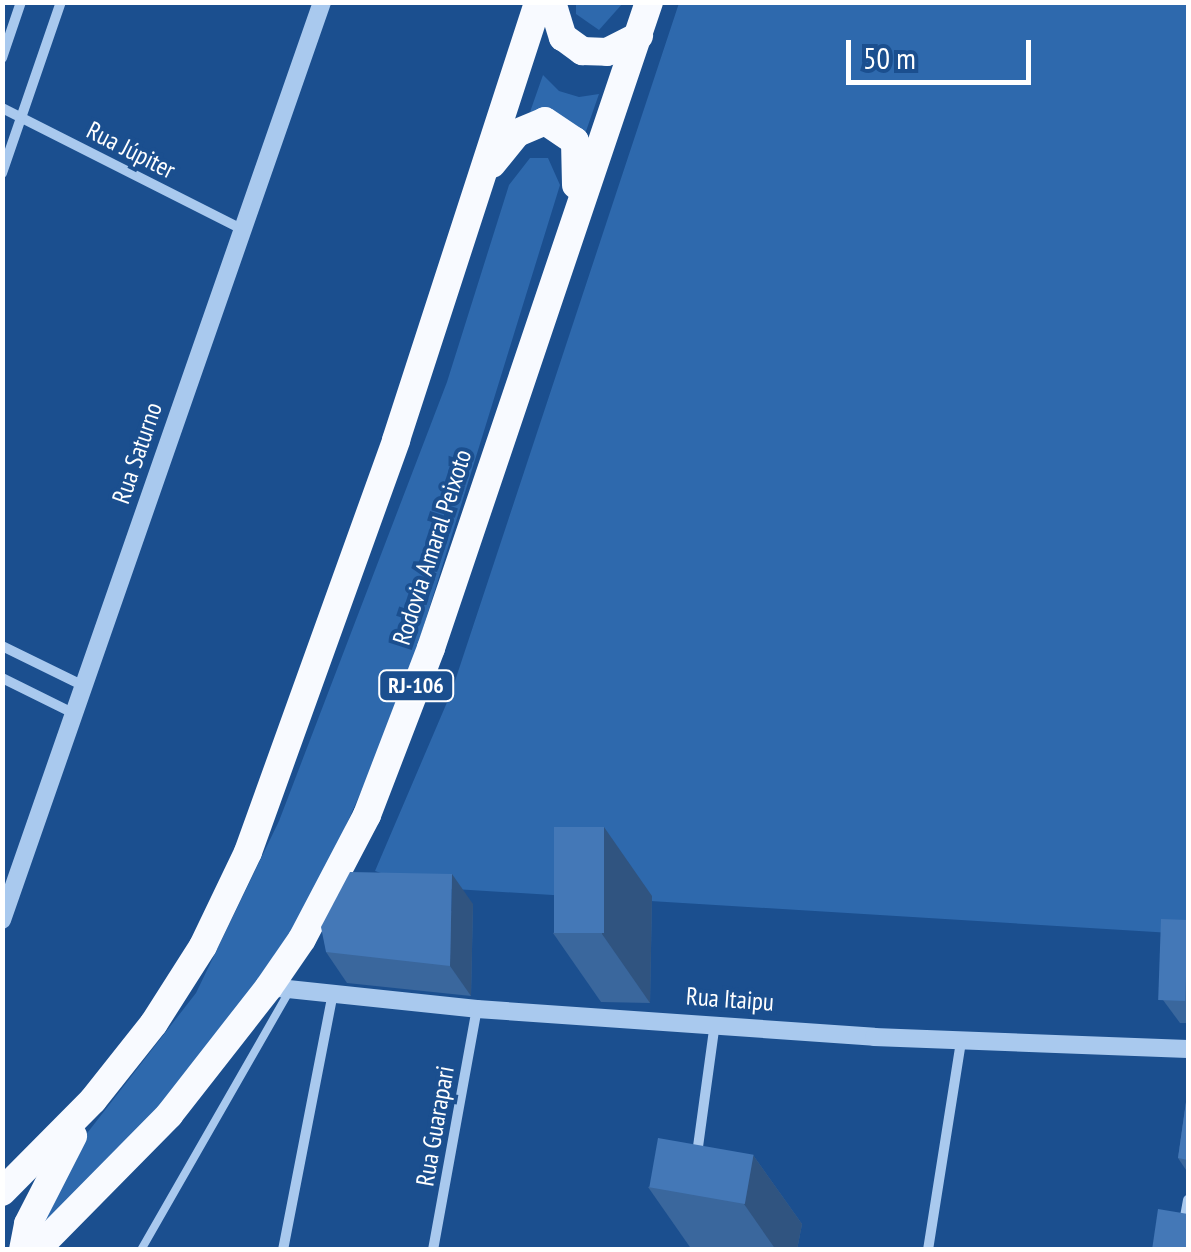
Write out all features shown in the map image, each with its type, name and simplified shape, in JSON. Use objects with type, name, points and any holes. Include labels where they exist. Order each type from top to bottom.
[{"type":"highway","points":[[23,1250],[44,1186],[93,1100],[202,946],[248,852],[482,177],[538,2]]},
{"type":"highway","points":[[552,2],[563,38],[582,51],[606,52],[639,36]]},
{"type":"highway","name":"Rodovia Amaral Peixoto","points":[[36,1250],[170,1115],[280,988],[367,815],[431,648],[574,212],[649,2]]},
{"type":"highway","points":[[482,177],[517,133],[537,122],[553,123],[575,141],[574,212]]},
{"type":"highway","points":[[2,1192],[93,1100]]},
{"type":"street","points":[[2,58],[22,2]]},
{"type":"street","points":[[2,173],[61,2]]},
{"type":"street","name":"Rua Saturno","points":[[2,920],[240,228],[322,2]]},
{"type":"street","name":"Rua Júpiter","points":[[2,108],[240,228]]},
{"type":"street","points":[[2,646],[84,686]]},
{"type":"street","points":[[2,678],[75,714]]},
{"type":"street","name":"Rua Itaipu","points":[[280,988],[332,997],[477,1009],[715,1022],[962,1042],[1188,1049]]},
{"type":"street","points":[[283,1250],[332,997]]},
{"type":"street","name":"Rua Guarapari","points":[[433,1250],[477,1009]]},
{"type":"street","points":[[695,1174],[715,1022]]},
{"type":"street","points":[[928,1250],[962,1042]]},
{"type":"street","points":[[1180,1250],[1188,1200]]},
{"type":"lane","points":[[141,1250],[280,988]]},
{"type":"shaded area","points":[[576,2],[623,3],[599,30],[576,14]]},
{"type":"shaded area","points":[[679,3],[1188,3],[1188,934],[422,887],[375,871],[451,693]]},
{"type":"shaded area","points":[[543,75],[559,91],[579,97],[599,94],[585,134],[550,108],[530,112]]},
{"type":"shaded area","points":[[530,158],[548,158],[560,185],[399,706],[308,911],[173,1094],[39,1235],[67,1159],[196,993],[279,821],[447,382],[509,185]]},
{"type":"building","points":[[554,827],[604,827],[604,933],[554,933]]},
{"type":"building","points":[[350,872],[452,874],[450,966],[326,952],[321,927]]},
{"type":"building","points":[[1161,919],[1188,920],[1185,1001],[1158,1000]]},
{"type":"building","points":[[1188,1088],[1188,1160],[1178,1158]]},
{"type":"building","points":[[658,1138],[754,1155],[745,1204],[649,1187]]},
{"type":"building","points":[[1158,1209],[1188,1214],[1188,1250],[1152,1250]]}]
